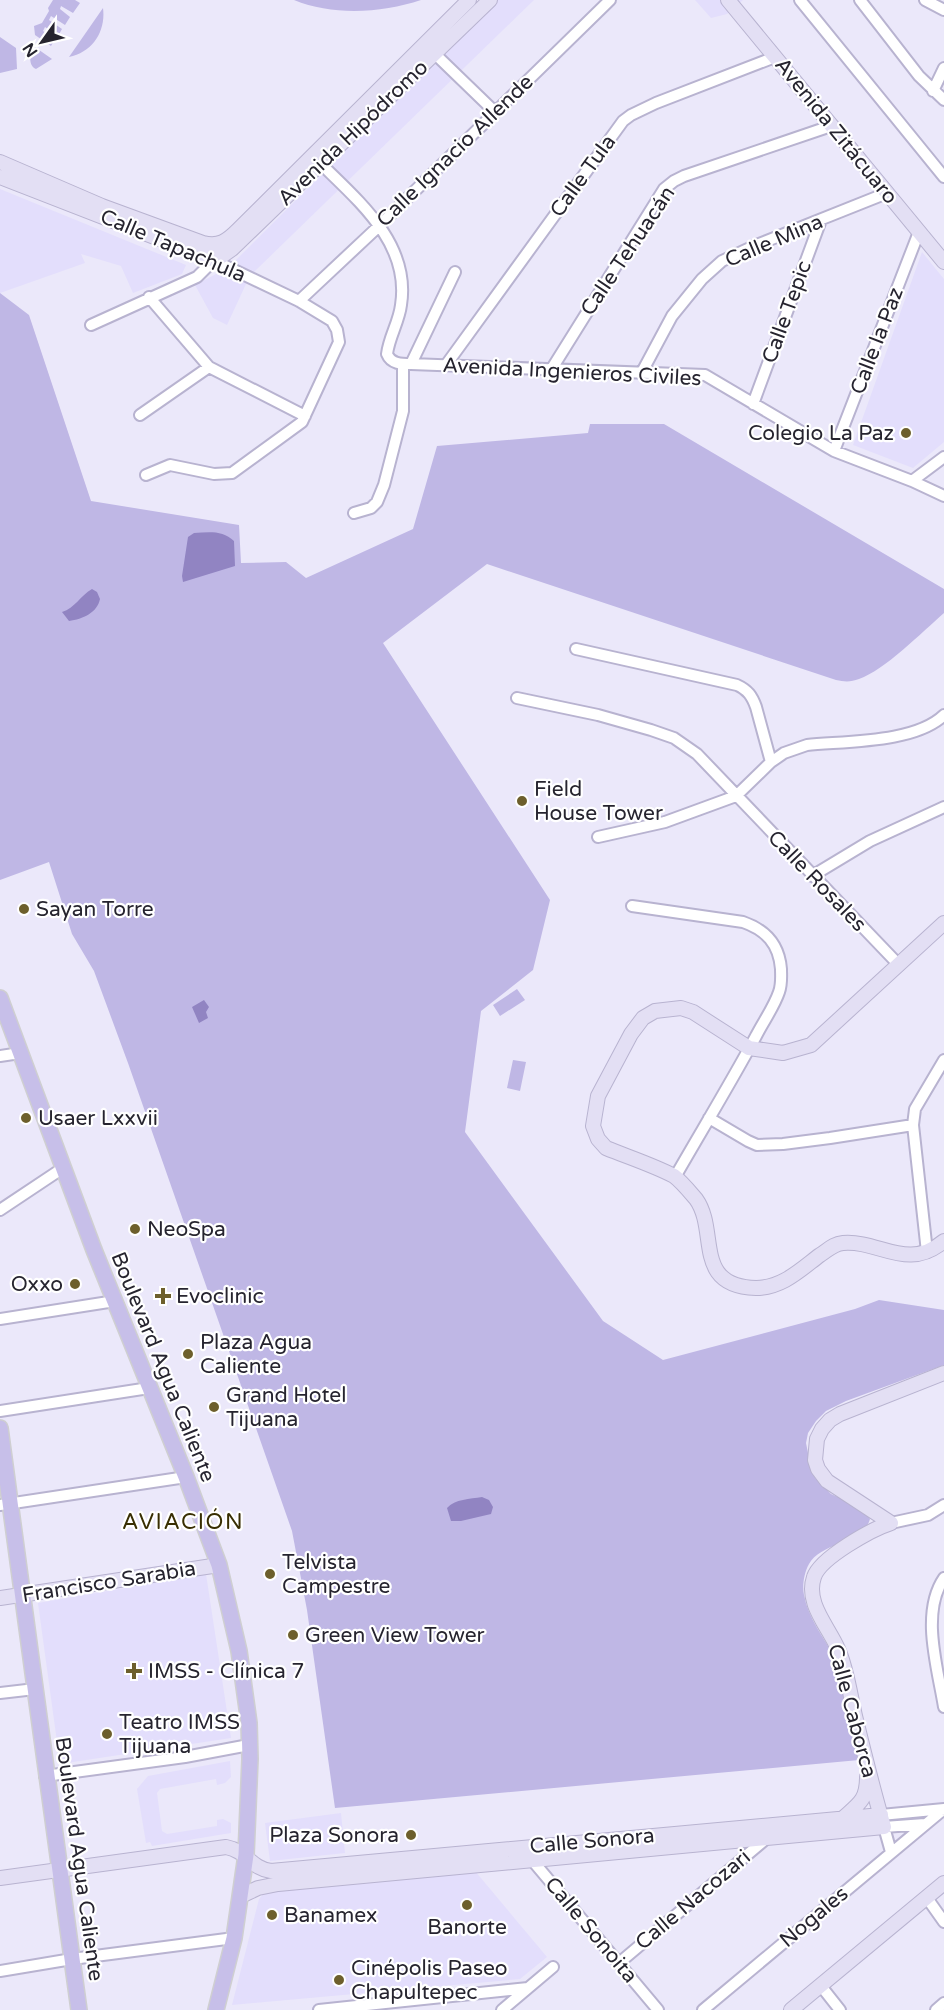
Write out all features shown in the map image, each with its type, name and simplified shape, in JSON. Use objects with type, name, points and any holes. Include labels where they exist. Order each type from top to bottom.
[{"type":"main road","name":"Boulevard Agua Caliente","points":[[0,998],[63,1168],[219,1565],[239,1651],[249,1722],[246,1855],[234,1938],[216,2010]]},
{"type":"main road","name":"Boulevard Agua Caliente","points":[[0,1428],[5,1504],[23,1595],[45,1776],[79,2010]]},
{"type":"street","name":"Avenida Hipódromo","points":[[211,260],[228,253],[469,0]]},
{"type":"street","name":"Avenida Hipódromo","points":[[216,245],[223,243],[317,160],[435,54],[490,0]]},
{"type":"street","name":"Calle Ignacio Allende","points":[[299,301],[610,0]]},
{"type":"street","name":"Avenida Zitácuaro","points":[[728,0],[944,262]]},
{"type":"street","points":[[800,0],[944,177]]},
{"type":"street","points":[[860,0],[933,91],[944,100]]},
{"type":"street","points":[[925,0],[944,10]]},
{"type":"street","points":[[435,54],[495,112]]},
{"type":"street","name":"Calle Tula","points":[[446,365],[623,122],[656,103],[775,57]]},
{"type":"street","points":[[933,91],[944,68]]},
{"type":"street","name":"Calle Tehuacán","points":[[551,370],[664,189],[684,176],[831,126]]},
{"type":"street","points":[[317,160],[379,226]]},
{"type":"street","name":"Calle Tapachula","points":[[0,162],[102,206],[203,243],[216,245]]},
{"type":"street","name":"Calle Tapachula","points":[[0,177],[211,260],[299,301],[332,321],[338,330],[339,342],[305,416]]},
{"type":"street","name":"Calle Mina","points":[[642,372],[672,316],[702,279],[731,256],[887,194]]},
{"type":"street","name":"Calle Tepic","points":[[753,404],[821,220]]},
{"type":"street","name":"Avenida Ingenieros Civiles","points":[[379,226],[390,241],[397,257],[402,279],[402,304],[398,322],[388,346],[389,358],[394,362],[705,375],[834,451],[944,496]]},
{"type":"street","name":"Calle la Paz","points":[[834,451],[919,232]]},
{"type":"street","points":[[91,325],[197,277],[205,271],[216,245]]},
{"type":"street","points":[[354,513],[371,508],[377,502],[403,411],[407,364],[455,272]]},
{"type":"street","points":[[146,475],[170,465],[214,474],[232,473],[294,429],[305,416],[209,367],[149,297]]},
{"type":"street","points":[[140,415],[209,367]]},
{"type":"street","points":[[912,481],[944,457]]},
{"type":"street","points":[[576,649],[744,689],[753,698],[771,762]]},
{"type":"street","name":"Calle Rosales","points":[[517,698],[598,716],[674,738],[697,754],[898,965]]},
{"type":"street","points":[[598,837],[665,822],[735,796],[771,762],[784,753],[807,746],[920,731],[944,715]]},
{"type":"street","points":[[813,876],[870,841],[944,807]]},
{"type":"street","points":[[632,906],[743,922],[767,934],[776,947],[780,960],[779,992],[675,1177]]},
{"type":"street","points":[[944,923],[811,1045],[783,1053],[749,1048],[693,1012],[681,1008],[655,1011],[643,1018],[631,1034],[598,1096],[593,1126],[598,1140],[606,1148],[675,1177],[697,1200],[703,1213],[712,1261],[718,1271],[728,1280],[740,1286],[772,1287],[786,1281],[836,1244],[849,1242],[896,1253],[917,1254],[936,1248],[944,1241]]},
{"type":"street","points":[[0,1056],[20,1053]]},
{"type":"street","points":[[927,1252],[913,1125],[915,1109],[939,1076],[944,1060]]},
{"type":"street","points":[[709,1118],[748,1142],[757,1144],[783,1144],[913,1125]]},
{"type":"street","points":[[0,1210],[63,1168]]},
{"type":"street","points":[[0,1319],[115,1301]]},
{"type":"street","points":[[944,1373],[830,1420],[817,1439],[815,1460],[821,1476],[891,1523],[928,1515],[944,1505]]},
{"type":"street","points":[[0,1411],[149,1388]]},
{"type":"street","points":[[5,1504],[186,1477]]},
{"type":"street","name":"Calle Caborca","points":[[891,1523],[861,1537],[825,1562],[818,1568],[812,1586],[814,1603],[841,1657],[867,1766],[891,1852]]},
{"type":"street","name":"Francisco Sarabia","points":[[0,1598],[219,1565]]},
{"type":"street","points":[[944,1578],[936,1594],[932,1613],[932,1633],[944,1707]]},
{"type":"street","points":[[0,1694],[35,1689]]},
{"type":"street","points":[[45,1776],[185,1757],[249,1745]]},
{"type":"street","points":[[843,1818],[861,1803],[866,1793],[867,1766]]},
{"type":"street","name":"Calle Sonora","points":[[0,1878],[226,1847],[237,1849],[246,1855],[255,1866],[271,1871],[767,1838],[882,1821],[944,1809]]},
{"type":"street","name":"Nogales","points":[[703,2010],[944,1809]]},
{"type":"street","name":"Calle Sonora","points":[[241,1896],[268,1885],[843,1818],[926,1824]]},
{"type":"street","name":"Calle Nacozari","points":[[619,1963],[767,1838]]},
{"type":"street","name":"Calle Sonoita","points":[[531,1853],[658,2010]]},
{"type":"street","points":[[791,2010],[944,1883]]},
{"type":"street","points":[[927,1898],[944,1922]]},
{"type":"street","points":[[0,1971],[72,1959],[234,1938]]},
{"type":"street","points":[[502,2010],[553,1967]]},
{"type":"street","points":[[821,1986],[840,2010]]},
{"type":"street","points":[[320,2010],[528,1988]]},
{"type":"street","points":[[936,2010],[944,2003]]},
{"type":"shaded area","points":[[53,0],[75,0],[80,3],[73,13],[61,6],[60,9],[70,17],[65,25],[51,16],[49,20],[62,29],[58,36],[45,27],[43,31],[55,39],[51,46],[35,35],[34,26],[42,23]]},
{"type":"shaded area","points":[[294,0],[421,0],[390,8],[358,11],[325,9]]},
{"type":"shaded area","points":[[496,0],[534,0],[255,271],[246,284],[227,325],[213,318],[195,285],[235,261]]},
{"type":"shaded area","points":[[695,0],[743,0],[727,14],[711,18]]},
{"type":"shaded area","points":[[103,8],[102,25],[96,39],[85,50],[69,57]]},
{"type":"shaded area","points":[[0,37],[16,48],[17,69],[0,73]]},
{"type":"shaded area","points":[[32,45],[52,59],[36,69],[33,67],[30,58]]},
{"type":"shaded area","points":[[0,189],[186,265],[182,274],[133,293],[121,266],[81,254],[85,263],[0,293]]},
{"type":"shaded area","points":[[922,252],[944,279],[944,442],[913,468],[853,445]]},
{"type":"shaded area","points":[[0,293],[29,315],[91,501],[239,525],[241,563],[286,562],[306,578],[413,529],[437,446],[588,433],[590,424],[664,424],[944,589],[944,613],[880,668],[851,681],[836,680],[487,564],[383,643],[550,900],[533,970],[481,1011],[465,1132],[603,1321],[663,1360],[855,1309],[879,1300],[944,1310],[944,1365],[846,1401],[826,1411],[808,1433],[806,1443],[812,1473],[816,1479],[831,1494],[858,1506],[870,1519],[859,1533],[815,1557],[807,1568],[803,1584],[809,1612],[839,1668],[859,1760],[335,1808],[307,1610],[292,1531],[128,1063],[94,971],[72,934],[49,862],[0,880]]},
{"type":"shaded area","points":[[216,532],[230,537],[234,541],[235,566],[183,582],[188,537],[194,533]]},
{"type":"shaded area","points":[[92,589],[97,592],[100,599],[96,608],[84,617],[69,621],[62,612]]},
{"type":"shaded area","points":[[517,989],[525,1000],[500,1016],[493,1005]]},
{"type":"shaded area","points":[[204,1000],[209,1007],[206,1012],[208,1018],[199,1023],[192,1007]]},
{"type":"shaded area","points":[[513,1060],[526,1062],[520,1091],[507,1088]]},
{"type":"shaded area","points":[[482,1497],[489,1500],[493,1507],[491,1514],[451,1521],[447,1508],[450,1505]]},
{"type":"shaded area","name":"IMSS - Clínica 7","points":[[206,1574],[231,1738],[60,1764],[38,1603]]},
{"type":"shaded area","points":[[230,1761],[231,1777],[225,1783],[217,1785],[216,1779],[160,1789],[157,1793],[162,1831],[167,1834],[217,1826],[217,1820],[223,1819],[231,1823],[231,1833],[152,1846],[150,1842],[146,1843],[137,1789],[148,1776]]},
{"type":"shaded area","points":[[341,1813],[345,1853],[270,1861],[265,1823]]},
{"type":"shaded area","points":[[475,1871],[547,1957],[520,1979],[232,2005],[259,1899],[264,1893],[273,1889]]},
{"type":"place","name":"Colegio La Paz","points":[[906,433]]},
{"type":"place","name":"Field House Tower","points":[[522,801]]},
{"type":"place","name":"Sayan Torre","points":[[24,909]]},
{"type":"place","name":"Usaer Lxxvii","points":[[26,1118]]},
{"type":"place","name":"NeoSpa","points":[[135,1229]]},
{"type":"place","name":"Oxxo","points":[[75,1284]]},
{"type":"place","name":"Evoclinic","points":[[163,1296]]},
{"type":"place","name":"Plaza Agua Caliente","points":[[188,1354]]},
{"type":"place","name":"Grand Hotel Tijuana","points":[[214,1407]]},
{"type":"place","name":"Telvista Campestre","points":[[270,1574]]},
{"type":"place","name":"Green View Tower","points":[[293,1635]]},
{"type":"place","name":"IMSS - Clínica 7","points":[[134,1671]]},
{"type":"place","name":"Teatro IMSS Tijuana","points":[[107,1734]]},
{"type":"place","name":"Plaza Sonora","points":[[411,1835]]},
{"type":"place","name":"Banorte","points":[[467,1905]]},
{"type":"place","name":"Banamex","points":[[272,1915]]},
{"type":"place","name":"Cinépolis Paseo Chapultepec","points":[[339,1980]]},
{"type":"district","name":"AVIACIÓN","points":[[183,1522]]}]
